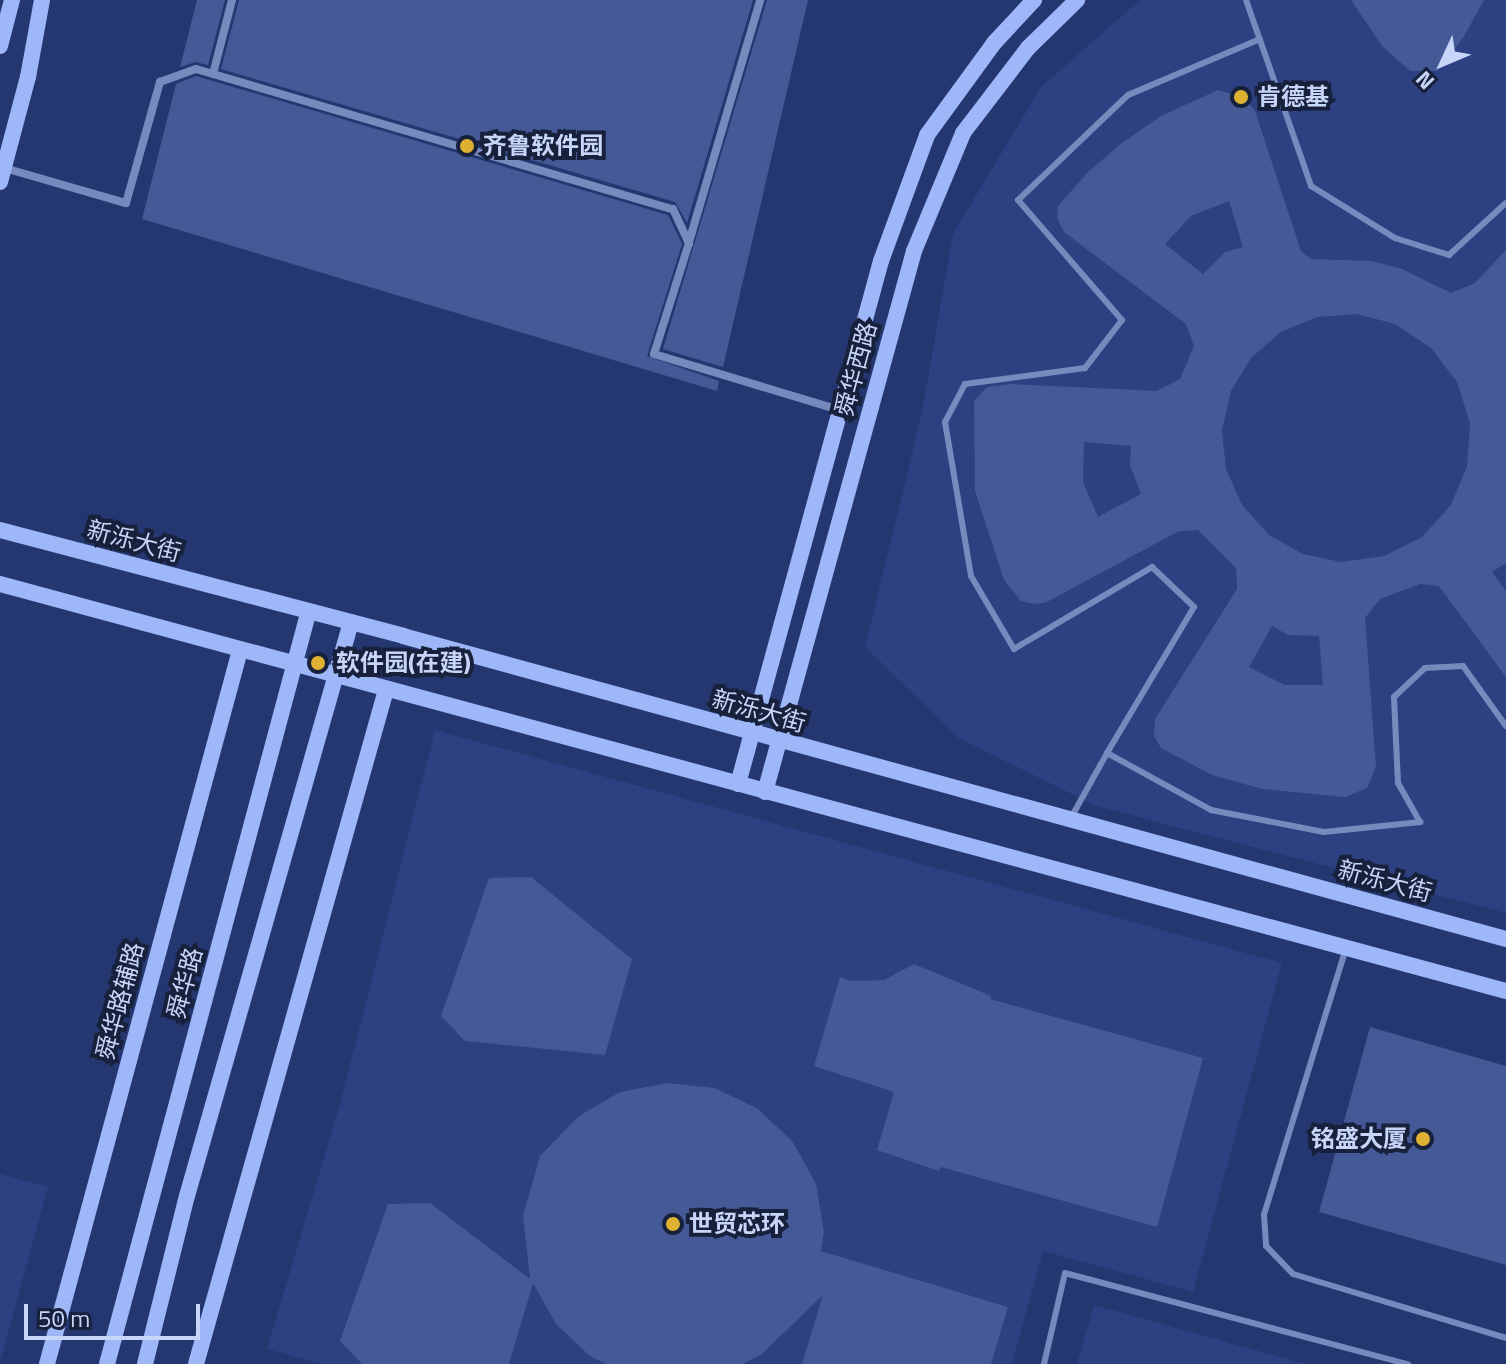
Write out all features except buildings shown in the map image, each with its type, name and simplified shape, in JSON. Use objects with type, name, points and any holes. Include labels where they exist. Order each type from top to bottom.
[{"type":"main road","points":[[0,46],[12,0]]},
{"type":"main road","points":[[1,172],[28,77],[42,0]]},
{"type":"main road","name":"舜华西路","points":[[738,784],[881,261],[927,135],[994,43],[1034,0]]},
{"type":"main road","name":"舜华西路","points":[[765,792],[914,251],[963,133],[1028,48],[1077,0]]},
{"type":"main road","name":"新泺大街","points":[[0,530],[308,614],[351,622],[779,742],[1506,939]]},
{"type":"main road","points":[[0,584],[1506,991]]},
{"type":"main road","name":"舜华路","points":[[107,1364],[308,614]]},
{"type":"main road","points":[[145,1364],[187,1196],[351,622]]},
{"type":"main road","name":"舜华路辅路","points":[[47,1364],[240,650]]},
{"type":"main road","points":[[198,1363],[386,690]]},
{"type":"street","points":[[213,74],[232,0]]},
{"type":"street","points":[[760,0],[654,354],[840,410]]},
{"type":"street","points":[[1,172],[126,203],[160,82],[196,69],[673,209],[689,243]]},
{"type":"lane","points":[[1246,0],[1311,186],[1395,238],[1449,255],[1506,203]]},
{"type":"lane","points":[[1070,821],[1194,607],[1152,567],[1014,649],[971,576],[945,422],[965,384],[1085,368],[1122,320],[1018,200],[1128,95],[1260,39]]},
{"type":"lane","points":[[1107,753],[1211,810],[1324,832],[1420,822],[1398,783],[1394,697],[1425,668],[1463,666],[1506,726]]},
{"type":"lane","points":[[1346,948],[1264,1215],[1266,1246],[1293,1274],[1506,1338]]},
{"type":"lane","points":[[1044,1364],[1065,1273],[1408,1364]]},
{"type":"shaded area","points":[[1140,0],[1506,0],[1506,913],[1096,806],[957,737],[865,647],[922,412],[953,234],[1041,87]]},
{"type":"shaded area","points":[[435,730],[1282,963],[1193,1292],[1043,1251],[1012,1364],[322,1364],[267,1349],[342,1097]]},
{"type":"shaded area","points":[[0,1174],[48,1187],[0,1362]]},
{"type":"shaded area","points":[[1094,1305],[1305,1364],[1077,1364]]},
{"type":"place","name":"肯德基","points":[[1241,97]]},
{"type":"place","name":"齐鲁软件园","points":[[467,146]]},
{"type":"place","name":"软件园(在建)","points":[[318,663]]},
{"type":"place","name":"铭盛大厦","points":[[1423,1139]]},
{"type":"place","name":"世贸芯环","points":[[673,1224]]}]
